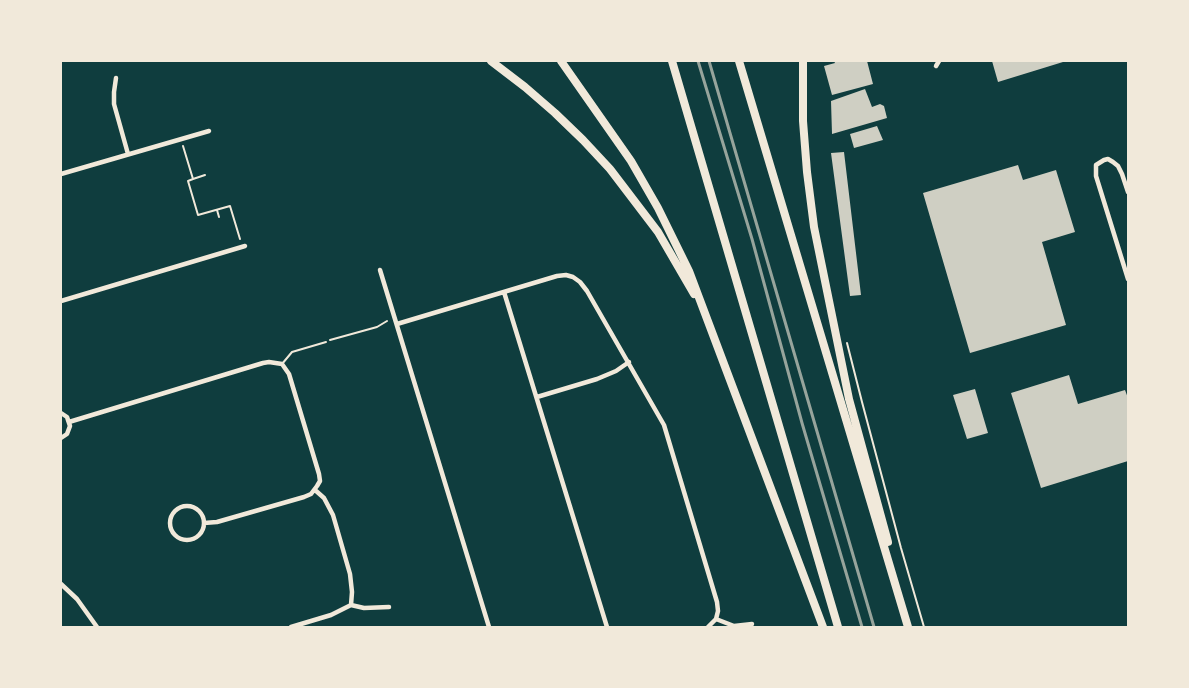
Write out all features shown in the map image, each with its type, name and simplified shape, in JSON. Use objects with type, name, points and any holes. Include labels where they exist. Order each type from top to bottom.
[{"type":"highway","points":[[490,61],[555,112],[610,169],[635,200],[668,249],[697,301],[714,337]]},
{"type":"highway","points":[[561,61],[631,161],[658,208],[689,271],[823,627]]},
{"type":"highway","points":[[672,61],[838,627]]},
{"type":"highway","points":[[739,61],[910,627]]},
{"type":"highway","points":[[803,61],[803,121],[814,227],[849,399],[910,627]]},
{"type":"street","points":[[116,78],[114,104],[128,154]]},
{"type":"street","points":[[61,174],[209,131]]},
{"type":"street","points":[[1128,192],[1118,166],[1108,160],[1096,165],[1096,176],[1128,279]]},
{"type":"street","points":[[61,301],[243,246]]},
{"type":"street","points":[[380,270],[489,627]]},
{"type":"street","points":[[397,324],[557,276],[566,275],[573,277],[587,291],[657,410],[670,444],[717,602],[718,611],[716,619],[708,627]]},
{"type":"street","points":[[504,292],[607,627]]},
{"type":"street","points":[[536,397],[597,379],[616,371],[629,362]]},
{"type":"street","points":[[69,422],[262,363],[282,364],[289,374],[320,481],[315,490],[304,497],[217,522],[204,523]]},
{"type":"street","points":[[61,413],[67,417],[69,422],[69,430],[61,438]]},
{"type":"street","points":[[315,490],[324,498],[333,515],[350,574],[351,605]]},
{"type":"street","points":[[188,506],[200,511],[204,523],[198,535],[186,539],[175,534],[170,522],[176,510],[188,506]]},
{"type":"street","points":[[61,584],[81,603],[97,627]]},
{"type":"street","points":[[291,627],[331,615],[351,605],[364,608],[389,607]]},
{"type":"street","points":[[716,619],[734,626],[752,624]]},
{"type":"lane","points":[[282,364],[292,352],[326,342]]},
{"type":"path","points":[[181,139],[193,179]]},
{"type":"path","points":[[205,176],[188,181],[198,215],[230,206],[243,246]]},
{"type":"path","points":[[217,210],[219,216]]},
{"type":"path","points":[[326,342],[377,327],[394,317]]},
{"type":"path","points":[[847,340],[900,548],[924,627]]},
{"type":"building","points":[[834,61],[867,61],[873,84],[832,95],[824,66],[835,63]]},
{"type":"building","points":[[992,61],[1063,61],[1063,62],[998,82]]},
{"type":"building","points":[[865,89],[872,107],[880,104],[884,106],[887,118],[832,134],[831,101]]},
{"type":"building","points":[[877,126],[883,140],[854,148],[850,134]]},
{"type":"building","points":[[844,152],[861,295],[850,296],[831,153]]},
{"type":"building","points":[[1018,165],[1023,180],[1056,170],[1075,232],[1042,242],[1066,325],[970,353],[923,193]]},
{"type":"building","points":[[1069,375],[1078,404],[1125,390],[1128,398],[1128,461],[1041,488],[1011,393]]},
{"type":"building","points":[[975,389],[988,433],[967,439],[953,395]]},
{"type":"railway","points":[[698,61],[752,239],[802,423],[862,627]]},
{"type":"railway","points":[[709,61],[874,627]]}]
